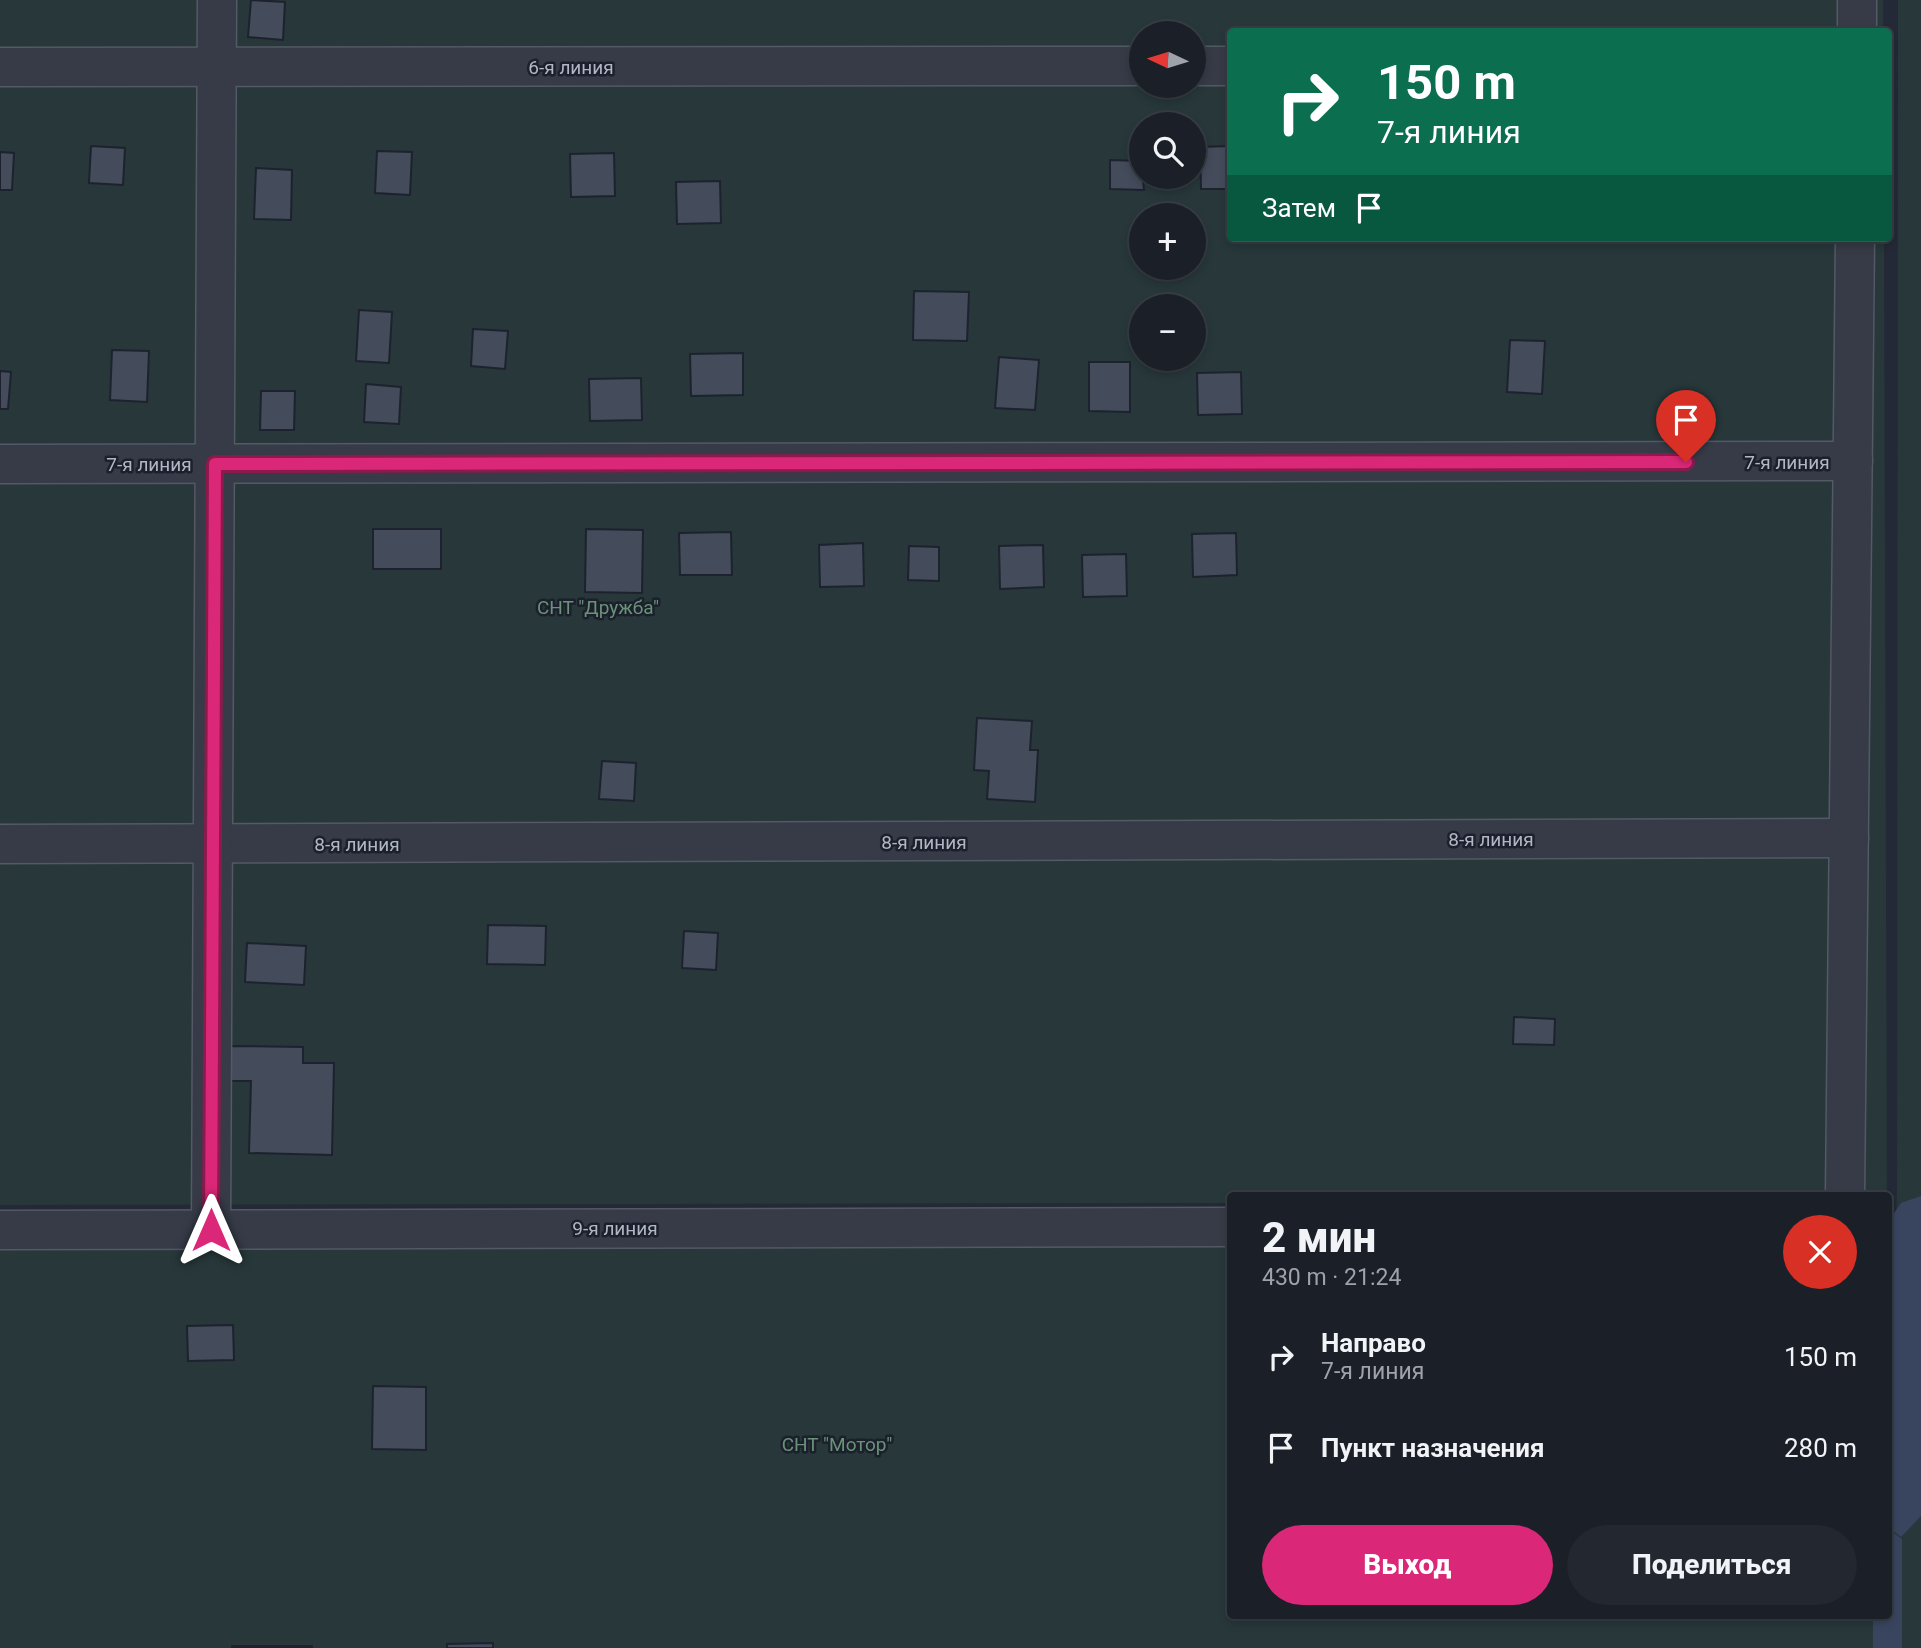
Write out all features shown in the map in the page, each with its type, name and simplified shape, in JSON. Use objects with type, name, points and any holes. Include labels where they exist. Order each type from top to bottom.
[{"type":"street","points":[[211,1230],[217,0]]},
{"type":"street","points":[[1857,0],[1857,28]]},
{"type":"street","name":"6-я линия","points":[[0,67],[1129,66]]},
{"type":"street","points":[[1206,66],[1227,66]]},
{"type":"street","points":[[1844,1192],[1855,242]]},
{"type":"street","name":"7-я линия","points":[[0,464],[1853,461]]},
{"type":"street","name":"8-я линия","points":[[0,844],[1849,838]]},
{"type":"street","name":"9-я линия","points":[[0,1230],[1227,1227]]},
{"type":"green space","name":"СНТ \"Дружба\"","points":[[0,0],[1883,0],[1883,28],[1227,28],[1227,242],[1884,242],[1887,1192],[1227,1192],[1227,1203],[0,1205]]},
{"type":"green space","name":"СНТ \"Мотор\"","points":[[1898,0],[1921,0],[1921,1648],[0,1648],[0,1240],[1227,1239],[1227,1619],[1892,1619],[1892,1289],[1894,1314],[1897,1187]]},
{"type":"water","points":[[1921,1196],[1921,1516],[1901,1537],[1892,1530],[1892,1216],[1901,1203]]},
{"type":"water","points":[[1892,1532],[1902,1539],[1902,1648],[1873,1648],[1873,1619],[1892,1619]]},
{"type":"building","points":[[251,0],[285,2],[283,40],[248,37]]},
{"type":"building","points":[[91,146],[125,148],[123,185],[89,183]]},
{"type":"building","points":[[1227,146],[1227,189],[1206,189],[1206,147]]},
{"type":"building","points":[[377,151],[412,152],[410,195],[375,193]]},
{"type":"building","points":[[0,152],[14,153],[12,190],[0,190]]},
{"type":"building","points":[[614,153],[615,196],[571,197],[570,154]]},
{"type":"building","points":[[1110,160],[1129,161],[1129,189],[1144,190],[1110,189]]},
{"type":"building","points":[[256,168],[292,170],[291,220],[254,219]]},
{"type":"building","points":[[720,181],[721,223],[677,224],[676,182]]},
{"type":"building","points":[[914,291],[969,292],[967,341],[913,340]]},
{"type":"building","points":[[359,310],[392,312],[389,363],[356,361]]},
{"type":"building","points":[[473,329],[508,331],[505,369],[471,366]]},
{"type":"building","points":[[1510,340],[1545,341],[1542,394],[1507,392]]},
{"type":"building","points":[[112,350],[149,351],[147,402],[110,400]]},
{"type":"building","points":[[743,353],[743,395],[691,396],[690,354]]},
{"type":"building","points":[[999,357],[1039,360],[1035,410],[995,408]]},
{"type":"building","points":[[1089,362],[1129,362],[1130,412],[1089,411]]},
{"type":"building","points":[[0,371],[11,372],[8,409],[0,409]]},
{"type":"building","points":[[1241,372],[1242,414],[1198,415],[1197,373]]},
{"type":"building","points":[[641,378],[642,420],[590,421],[589,379]]},
{"type":"building","points":[[366,384],[401,387],[399,424],[364,422]]},
{"type":"building","points":[[261,391],[295,391],[294,430],[260,430]]},
{"type":"building","points":[[373,529],[441,529],[441,569],[373,569]]},
{"type":"building","points":[[586,529],[643,530],[642,593],[585,592]]},
{"type":"building","points":[[731,532],[732,575],[680,575],[679,533]]},
{"type":"building","points":[[1236,533],[1237,575],[1193,577],[1192,534]]},
{"type":"building","points":[[863,543],[864,586],[820,587],[819,545]]},
{"type":"building","points":[[1043,545],[1044,587],[1000,589],[999,546]]},
{"type":"building","points":[[909,546],[939,547],[939,581],[908,580]]},
{"type":"building","points":[[1126,554],[1127,596],[1083,597],[1082,555]]},
{"type":"building","points":[[977,718],[1032,721],[1030,750],[1038,750],[1035,802],[987,799],[989,771],[974,770]]},
{"type":"building","points":[[602,761],[636,763],[634,801],[599,799]]},
{"type":"building","points":[[488,925],[546,926],[545,965],[487,964]]},
{"type":"building","points":[[684,931],[718,933],[716,970],[682,968]]},
{"type":"building","points":[[247,943],[306,946],[304,985],[245,982]]},
{"type":"building","points":[[1514,1017],[1555,1019],[1554,1045],[1513,1044]]},
{"type":"building","points":[[228,1046],[303,1047],[303,1063],[334,1063],[332,1155],[249,1153],[251,1081],[227,1081]]},
{"type":"building","points":[[233,1325],[234,1360],[188,1361],[187,1326]]},
{"type":"building","points":[[373,1386],[426,1387],[426,1450],[372,1449]]},
{"type":"building","points":[[493,1643],[493,1648],[447,1648],[447,1644]]},
{"type":"building","points":[[312,1646],[312,1648],[232,1648]]},
{"type":"route","points":[[211,1230],[215,464],[1686,462]]}]
